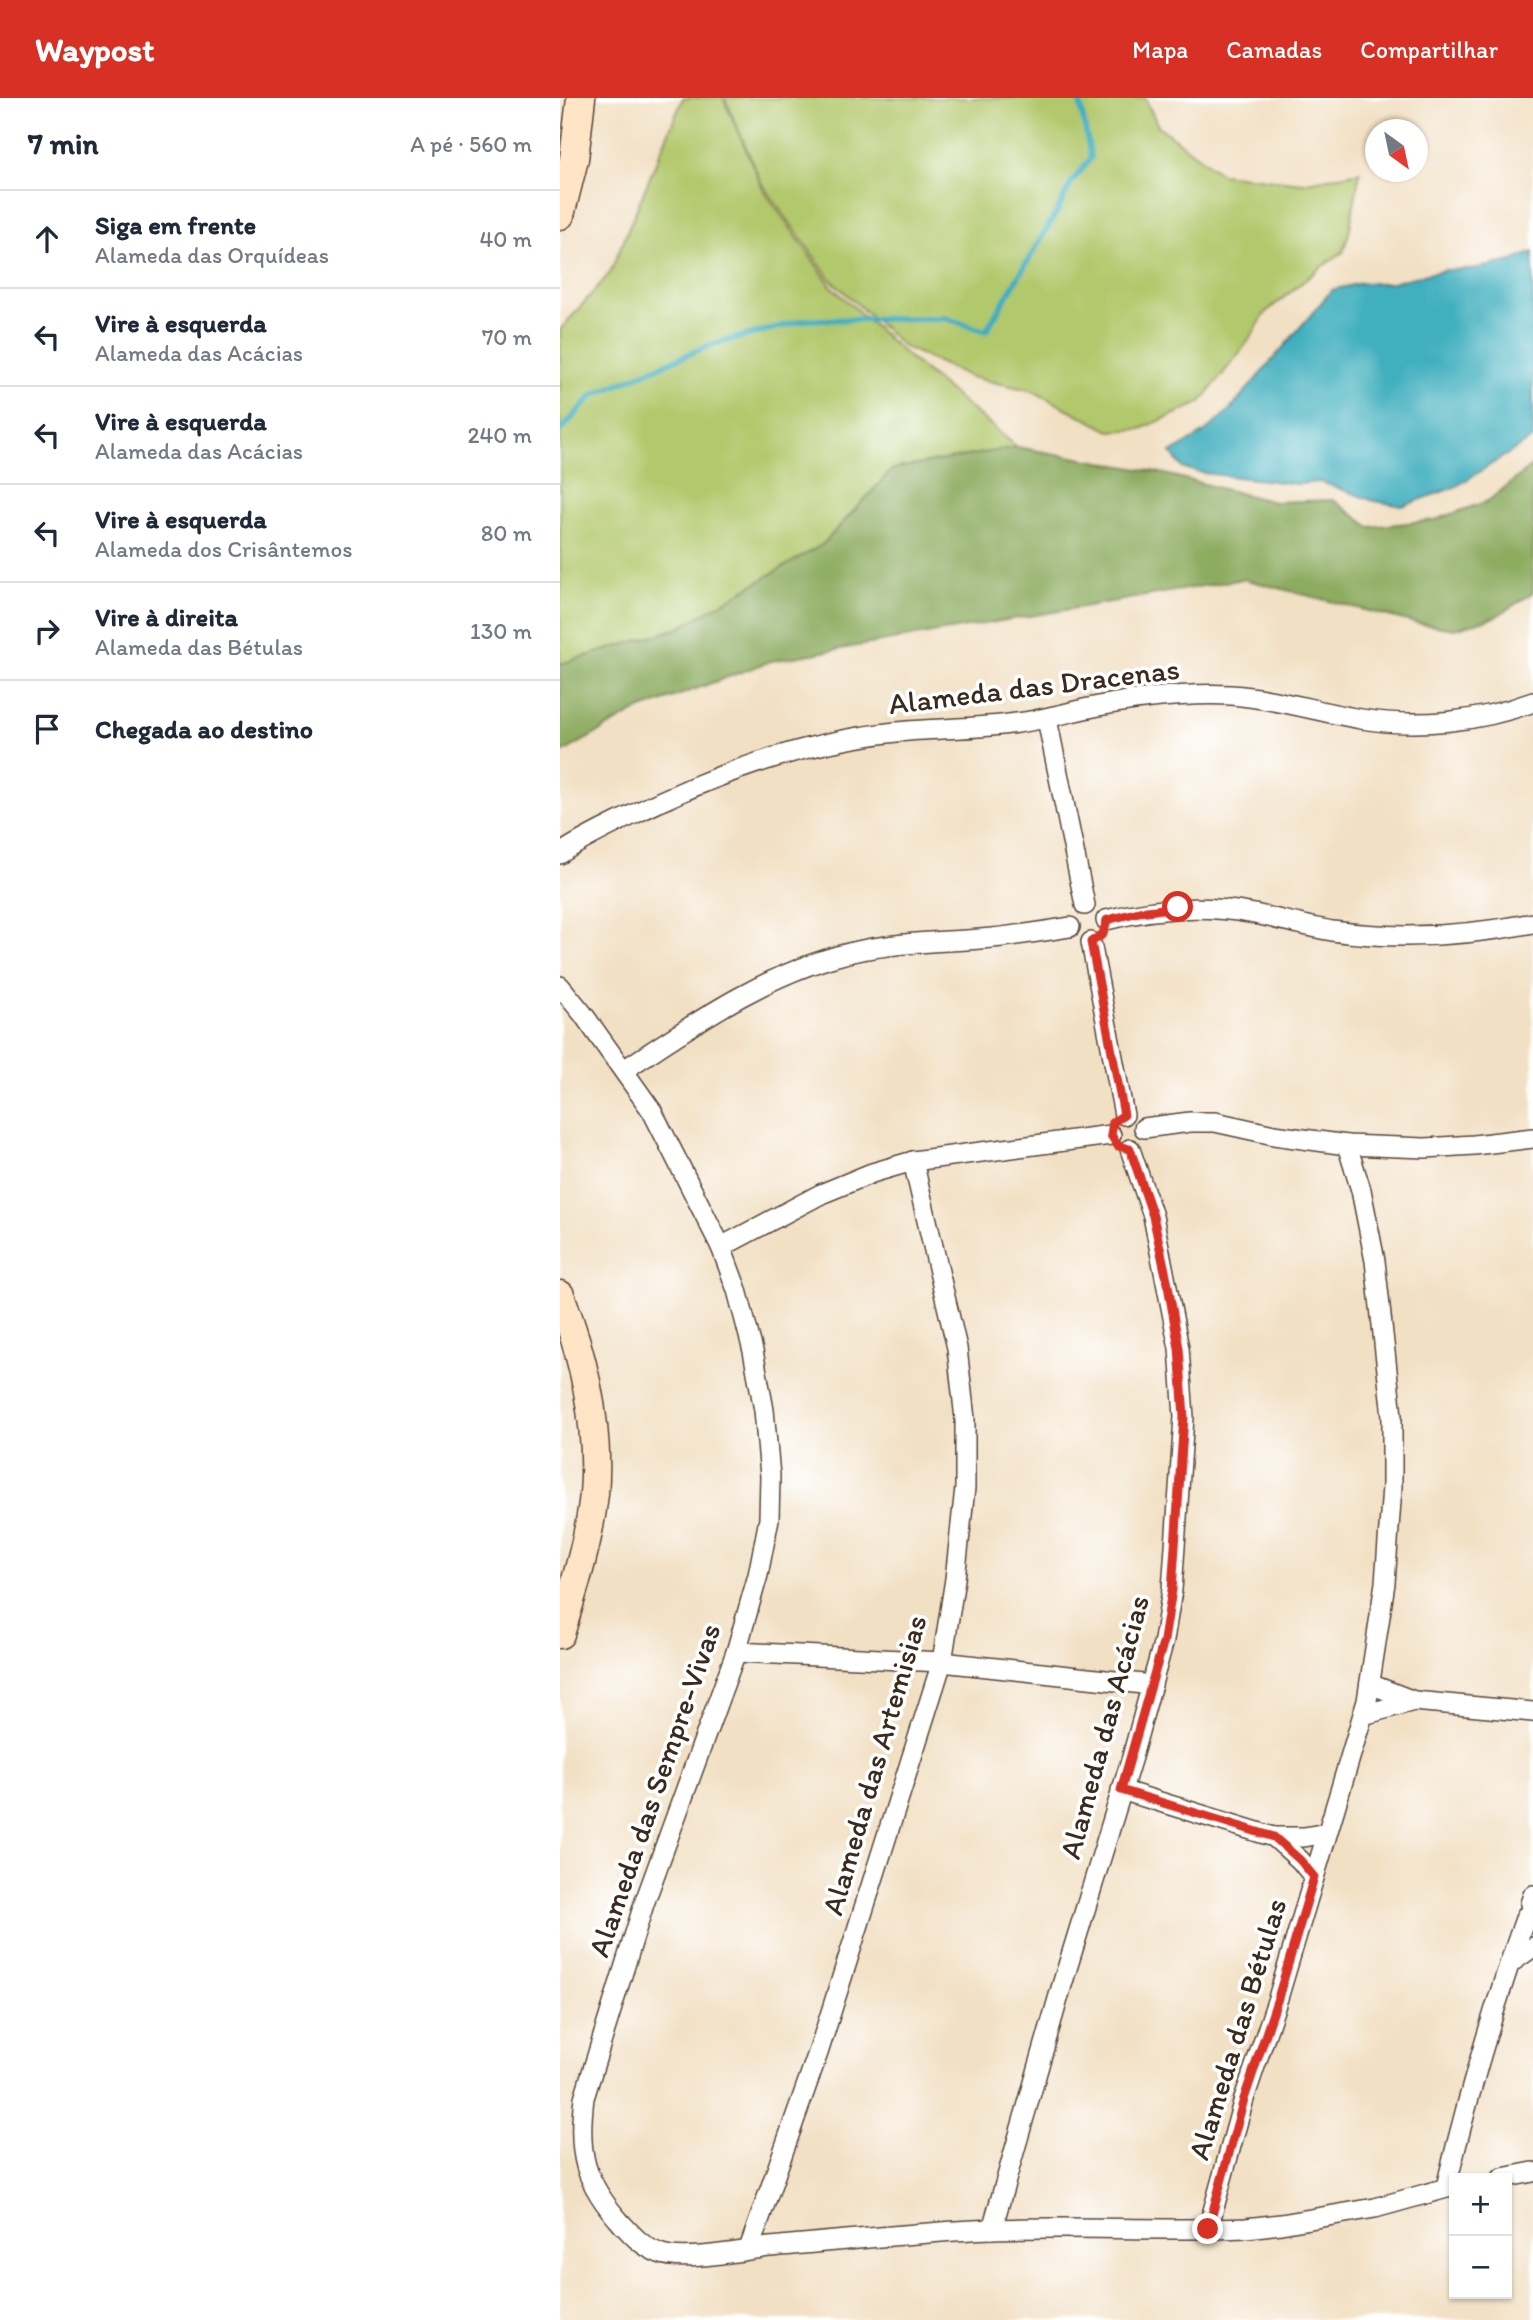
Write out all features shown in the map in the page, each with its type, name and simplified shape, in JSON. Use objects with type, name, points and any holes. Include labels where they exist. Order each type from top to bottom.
[{"type":"main road","points":[[560,215],[574,159],[581,98]]},
{"type":"main road","points":[[560,1295],[571,1324],[588,1388],[595,1439],[594,1493],[586,1543],[560,1634]]},
{"type":"street","name":"Alameda das Dracenas","points":[[560,853],[660,801],[715,777],[766,759],[895,732],[1011,724],[1121,703],[1185,695],[1233,695],[1364,720],[1406,722],[1466,720],[1533,702]]},
{"type":"street","points":[[1048,719],[1085,905]]},
{"type":"street","points":[[1085,905],[1099,908],[1107,920],[1103,934],[1091,942],[1077,939],[1070,927],[1073,913],[1085,905]]},
{"type":"street","points":[[1107,920],[1139,912],[1178,907],[1213,908],[1330,930],[1370,935],[1427,936],[1483,933],[1533,923]]},
{"type":"street","points":[[624,1069],[725,1006],[775,980],[814,964],[861,950],[903,944],[1007,937],[1070,927]]},
{"type":"street","points":[[1091,942],[1124,1115]]},
{"type":"street","name":"Alameda das Sempre-Vivas","points":[[560,986],[624,1069],[652,1111],[721,1247],[737,1290],[753,1351],[764,1410],[770,1476],[769,1519],[758,1575],[737,1652],[640,1917],[588,2086],[580,2129],[583,2156],[593,2187],[610,2211],[639,2242],[661,2255],[689,2256],[992,2229],[1208,2229],[1281,2224],[1375,2208],[1449,2187]]},
{"type":"street","points":[[1124,1115],[1137,1117],[1144,1128],[1142,1141],[1130,1149],[1118,1146],[1111,1135],[1113,1122],[1124,1115]]},
{"type":"street","points":[[1144,1128],[1190,1122],[1215,1122],[1274,1135],[1347,1145],[1425,1148],[1533,1138]]},
{"type":"street","points":[[721,1247],[821,1194],[872,1173],[913,1161],[1111,1135]]},
{"type":"street","name":"Alameda das Bétulas","points":[[1208,2229],[1244,2099],[1278,1998],[1363,1715],[1385,1583],[1392,1487],[1392,1416],[1375,1261],[1361,1190],[1347,1145]]},
{"type":"street","name":"Alameda das Acácias","points":[[992,2229],[1152,1685],[1164,1640],[1172,1590],[1184,1417],[1179,1348],[1153,1216],[1130,1149]]},
{"type":"street","name":"Alameda das Artemisias","points":[[749,2249],[819,2050],[942,1662],[951,1610],[964,1501],[965,1419],[957,1348],[913,1161]]},
{"type":"street","points":[[737,1652],[942,1662],[1152,1685]]},
{"type":"street","points":[[1370,1684],[1414,1701],[1533,1711]]},
{"type":"street","points":[[1363,1715],[1414,1701]]},
{"type":"street","points":[[1121,1790],[1274,1837],[1304,1837],[1327,1833]]},
{"type":"street","points":[[1274,1837],[1300,1860],[1314,1877]]},
{"type":"street","points":[[1453,2173],[1462,2120],[1509,1964],[1531,1910]]},
{"type":"street","points":[[1509,1964],[1533,1947]]},
{"type":"street","points":[[1512,2176],[1533,2172]]},
{"type":"green space","points":[[683,98],[723,98],[763,189],[832,287],[906,355],[1017,447],[893,469],[823,544],[679,628],[560,664],[560,330],[610,273]]},
{"type":"green space","points":[[725,98],[1145,98],[1158,126],[1221,174],[1302,183],[1360,172],[1343,252],[1266,312],[1247,343],[1200,403],[1141,429],[1110,431],[1033,391],[971,377],[904,347],[830,279],[761,182]]},
{"type":"green space","points":[[1017,447],[1161,473],[1274,502],[1333,500],[1370,527],[1435,520],[1488,501],[1533,465],[1533,593],[1495,617],[1455,629],[1416,623],[1243,579],[771,661],[636,711],[560,754],[560,664],[679,628],[823,544],[893,469]]},
{"type":"water","points":[[1533,252],[1533,438],[1455,487],[1403,506],[1374,501],[1321,482],[1297,484],[1203,473],[1183,468],[1171,453],[1205,432],[1229,411],[1332,290],[1361,283],[1388,283],[1445,270],[1473,269],[1512,261]]},
{"type":"waterway","points":[[560,431],[593,395],[710,345],[805,320],[945,318],[986,331],[1058,210],[1071,183],[1091,158],[1079,98]]},
{"type":"route","points":[[1178,907],[1139,912],[1107,920],[1103,934],[1091,942],[1124,1115],[1113,1122],[1111,1135],[1118,1146],[1130,1149],[1153,1216],[1179,1348],[1184,1417],[1172,1590],[1164,1640],[1121,1790],[1274,1837],[1300,1860],[1314,1877],[1244,2099],[1208,2229]]}]
